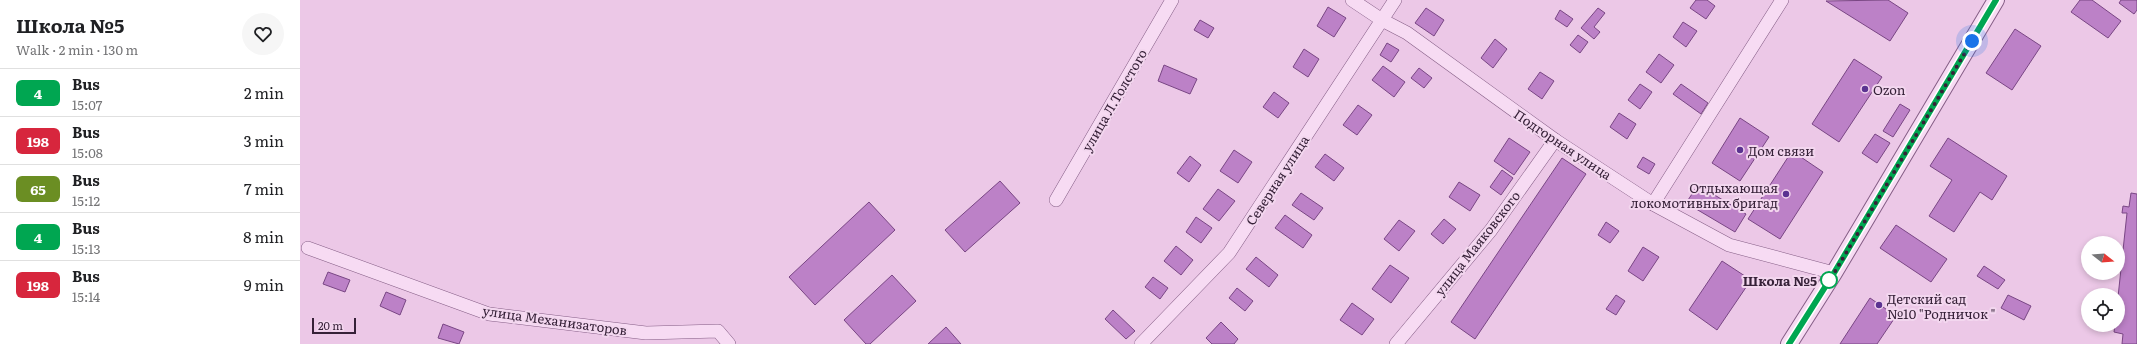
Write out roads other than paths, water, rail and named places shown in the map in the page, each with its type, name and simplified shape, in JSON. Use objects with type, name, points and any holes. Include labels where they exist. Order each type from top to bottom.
[{"type":"street","name":"улица Л.Толстого","points":[[1056,200],[1172,0]]},
{"type":"street","name":"Подгорная улица","points":[[1352,0],[1382,20],[1407,33],[1555,140],[1653,204],[1729,245],[1834,273]]},
{"type":"street","name":"Северная улица","points":[[1141,344],[1229,253],[1395,0]]},
{"type":"street","points":[[1653,204],[1782,0]]},
{"type":"street","points":[[1789,344],[1834,273],[1996,0]]},
{"type":"street","name":"улица Маяковского","points":[[1396,344],[1491,230],[1555,140]]},
{"type":"street","name":"улица Механизаторов","points":[[308,248],[489,314],[646,333],[718,331],[729,344]]},
{"type":"place","name":"Ozon","points":[[1865,89]]},
{"type":"place","name":"Дом связи","points":[[1740,150]]},
{"type":"place","name":"Отдыхающая локомотивных бригад","points":[[1786,194]]},
{"type":"place","name":"Школа №5","points":[[1829,280]]},
{"type":"place","name":"Детский сад №10 \"Родничок \"","points":[[1879,305]]}]
